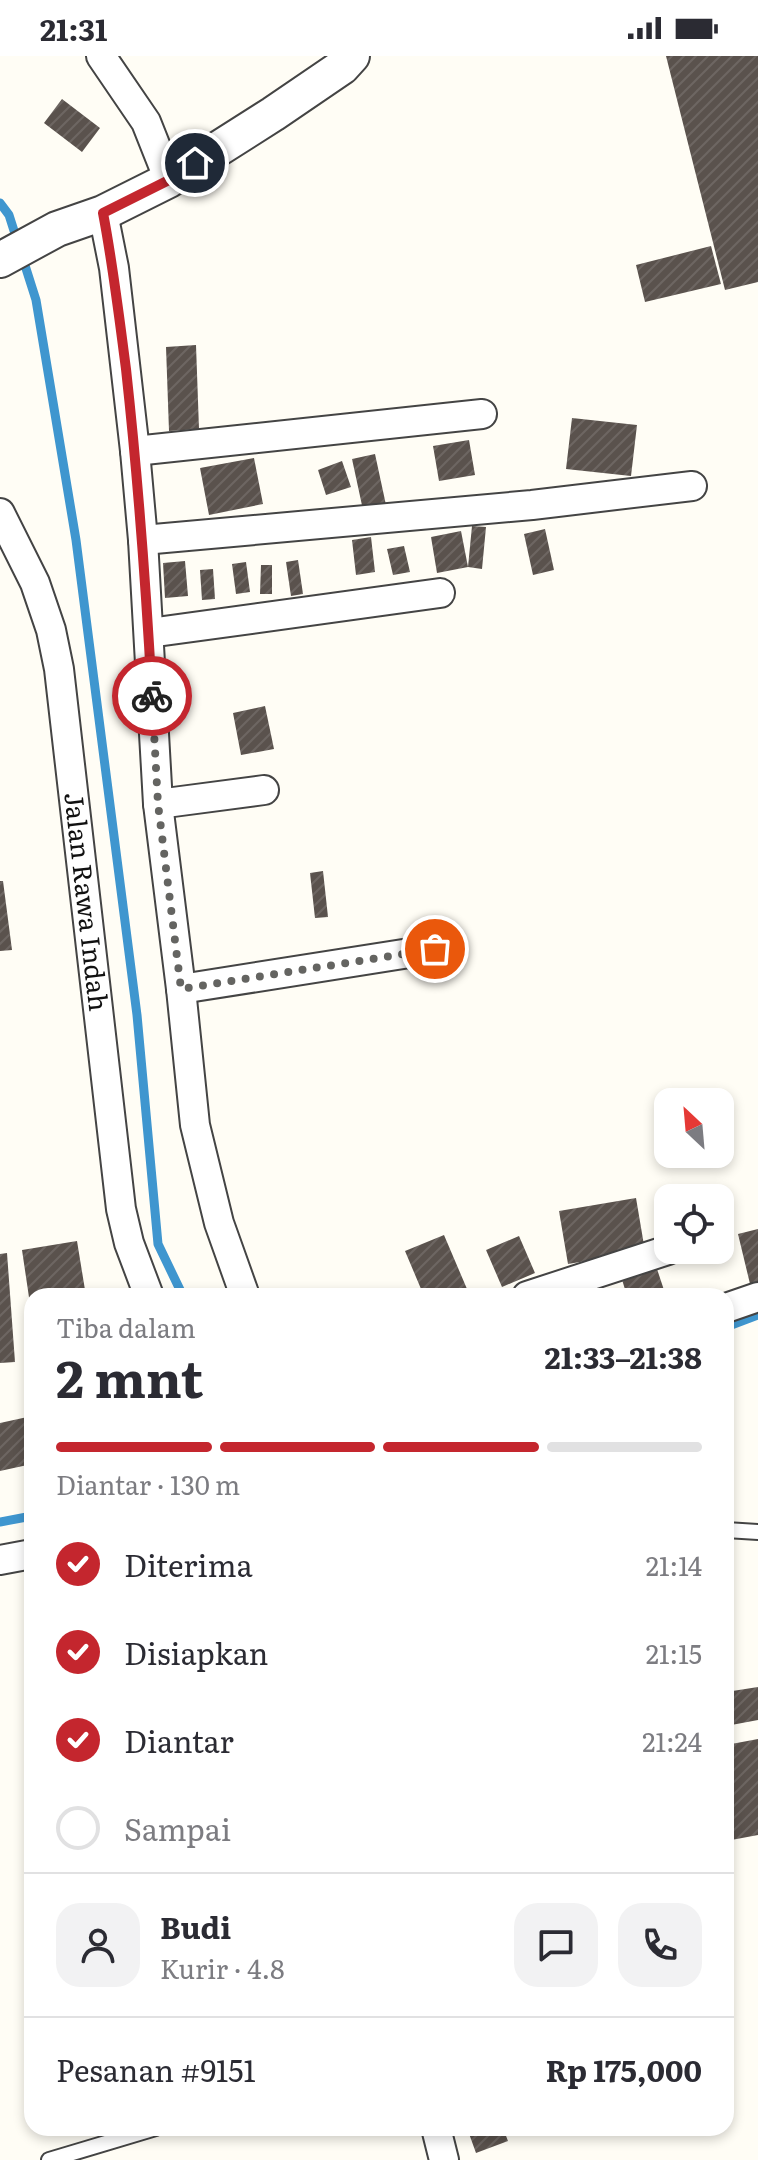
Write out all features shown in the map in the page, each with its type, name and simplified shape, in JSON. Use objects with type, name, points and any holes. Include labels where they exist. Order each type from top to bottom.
[{"type":"street","points":[[101,56],[146,122],[169,180]]},
{"type":"street","points":[[0,260],[57,229],[103,213],[169,180],[273,114],[342,67],[352,56]]},
{"type":"street","points":[[103,213],[114,268],[135,451],[158,804],[195,1125],[219,1223],[242,1288]]},
{"type":"street","points":[[135,451],[482,414]]},
{"type":"street","points":[[143,540],[532,505],[692,486]]},
{"type":"street","name":"Jalan Rawa Indah","points":[[0,513],[35,583],[51,630],[59,669],[121,1209],[129,1243],[146,1288]]},
{"type":"street","points":[[149,633],[440,593]]},
{"type":"street","points":[[158,804],[264,790]]},
{"type":"street","points":[[181,989],[435,949]]},
{"type":"street","points":[[552,1288],[654,1255]]},
{"type":"street","points":[[734,1305],[758,1297]]},
{"type":"street","points":[[0,1560],[24,1556]]},
{"type":"street","points":[[438,2136],[444,2160]]},
{"type":"lane","points":[[734,1530],[758,1532]]},
{"type":"lane","points":[[49,2160],[129,2136]]},
{"type":"building","points":[[666,56],[758,56],[758,282],[725,290]]},
{"type":"building","points":[[62,99],[100,128],[82,152],[44,123]]},
{"type":"building","points":[[711,246],[721,284],[645,302],[636,265]]},
{"type":"building","points":[[196,345],[199,429],[169,431],[166,347]]},
{"type":"building","points":[[572,418],[637,425],[631,476],[566,469]]},
{"type":"building","points":[[469,440],[475,475],[439,481],[433,446]]},
{"type":"building","points":[[375,454],[386,505],[363,510],[352,459]]},
{"type":"building","points":[[254,458],[263,504],[209,515],[200,468]]},
{"type":"building","points":[[342,461],[351,487],[326,495],[318,470]]},
{"type":"building","points":[[472,526],[486,527],[482,569],[468,567]]},
{"type":"building","points":[[545,529],[554,570],[533,575],[524,534]]},
{"type":"building","points":[[461,531],[468,567],[437,573],[431,537]]},
{"type":"building","points":[[371,537],[375,572],[356,575],[352,540]]},
{"type":"building","points":[[404,546],[410,572],[393,575],[387,549]]},
{"type":"building","points":[[298,560],[303,594],[291,596],[286,562]]},
{"type":"building","points":[[185,561],[188,596],[165,598],[163,563]]},
{"type":"building","points":[[246,562],[250,592],[236,594],[232,564]]},
{"type":"building","points":[[261,565],[272,565],[272,594],[260,594]]},
{"type":"building","points":[[213,569],[215,599],[202,600],[200,570]]},
{"type":"building","points":[[265,706],[274,749],[241,755],[233,713]]},
{"type":"building","points":[[323,871],[328,917],[315,918],[310,873]]},
{"type":"building","points":[[0,881],[3,881],[12,950],[0,951]]},
{"type":"building","points":[[636,1198],[645,1251],[568,1264],[559,1211]]},
{"type":"building","points":[[758,1229],[758,1286],[751,1288],[738,1234]]},
{"type":"building","points":[[444,1235],[467,1288],[421,1288],[405,1251]]},
{"type":"building","points":[[519,1236],[535,1273],[502,1287],[486,1250]]},
{"type":"building","points":[[77,1241],[85,1288],[28,1288],[22,1250]]},
{"type":"building","points":[[7,1253],[15,1362],[0,1363],[0,1254]]},
{"type":"building","points":[[655,1264],[663,1288],[625,1288],[620,1273]]},
{"type":"building","points":[[24,1418],[24,1466],[0,1471],[0,1423]]},
{"type":"building","points":[[758,1687],[758,1720],[734,1724],[734,1691]]},
{"type":"building","points":[[758,1739],[758,1835],[734,1840],[734,1744]]},
{"type":"building","points":[[470,2136],[506,2136],[508,2141],[476,2153]]},
{"type":"waterway","points":[[0,203],[9,215],[36,300],[76,540],[137,1015],[158,1244],[179,1288]]},
{"type":"waterway","points":[[734,1324],[758,1315]]},
{"type":"waterway","points":[[0,1522],[24,1518]]},
{"type":"way so far","points":[[152,696],[158,804],[181,989],[435,949]]},
{"type":"route","points":[[152,696],[135,451],[114,268],[103,213],[169,180],[195,163]]}]
